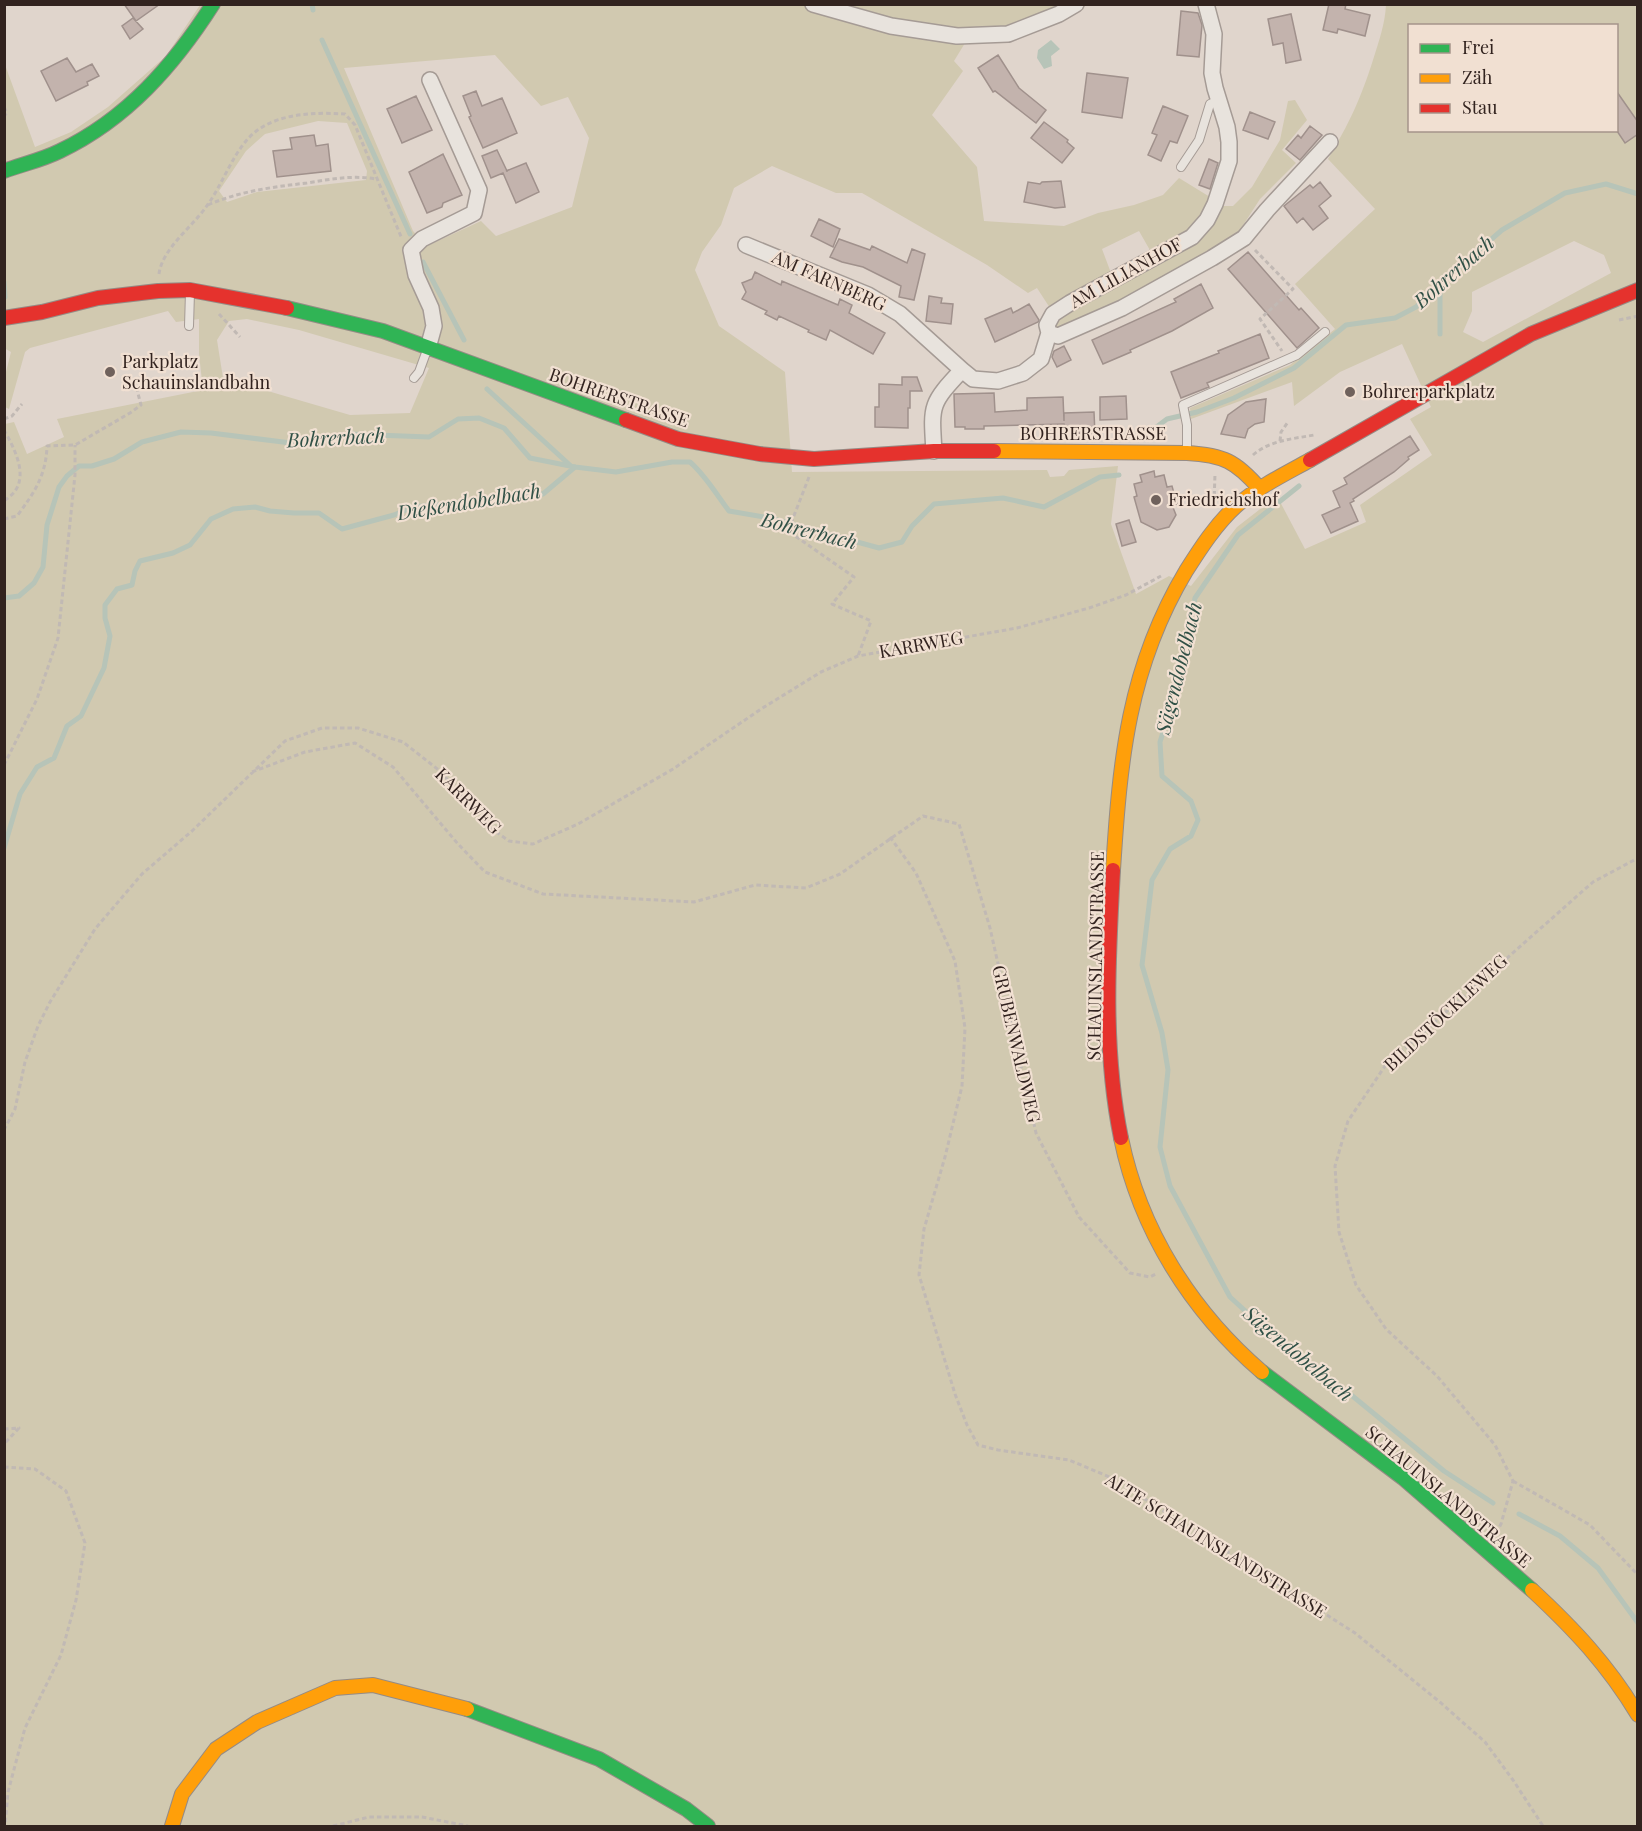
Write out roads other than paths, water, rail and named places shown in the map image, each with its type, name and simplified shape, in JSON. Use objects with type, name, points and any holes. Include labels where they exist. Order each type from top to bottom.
[{"type":"main road","points":[[4,171],[60,152],[100,129],[129,108],[171,66],[196,33],[213,4]]},
{"type":"main road","name":"BOHRERSTRASSE","points":[[5,319],[98,298],[190,290],[283,306],[383,331],[678,439],[760,454],[814,459],[934,451],[1216,454],[1230,460],[1260,489]]},
{"type":"main road","name":"SCHAUINSLANDSTRASSE","points":[[1638,290],[1532,334],[1488,357],[1260,489],[1227,515],[1183,563],[1140,674],[1129,715],[1119,782],[1110,977],[1111,1059],[1117,1116],[1128,1172],[1172,1269],[1201,1312],[1241,1355],[1405,1480],[1487,1549],[1571,1628],[1613,1674],[1638,1715]]},
{"type":"main road","points":[[172,1827],[182,1794],[216,1749],[257,1722],[335,1688],[373,1685],[456,1706],[599,1759],[686,1809],[708,1827]]},
{"type":"street","points":[[813,4],[891,26],[957,36],[1008,34],[1059,14],[1076,4]]},
{"type":"street","name":"AM LILIANHOF","points":[[962,370],[974,379],[998,381],[1023,373],[1041,359],[1049,333],[1047,325],[1053,314],[1104,283],[1192,237],[1207,219],[1215,204],[1228,161],[1227,127],[1212,73],[1214,34],[1206,4]]},
{"type":"street","points":[[428,348],[434,326],[431,308],[416,275],[411,250],[423,239],[474,213],[479,190],[430,80]]},
{"type":"street","name":"AM LILIANHOF","points":[[1049,333],[1058,336],[1122,308],[1244,238],[1330,142]]},
{"type":"street","name":"AM FARNBERG","points":[[746,245],[876,300],[900,314],[962,370]]},
{"type":"street","points":[[934,451],[933,406],[962,370]]},
{"type":"lane","points":[[1181,167],[1199,140],[1210,104],[1219,100]]},
{"type":"lane","points":[[189,326],[190,290]]},
{"type":"lane","points":[[1188,453],[1187,424],[1183,405],[1297,355],[1325,332]]},
{"type":"lane","points":[[414,378],[419,372],[428,348]]},
{"type":"waterway","points":[[312,4],[313,10]]},
{"type":"waterway","points":[[322,40],[410,234]]},
{"type":"waterway","name":"Bohrerbach","points":[[1146,435],[1167,419],[1197,412],[1234,398],[1294,368],[1346,325],[1395,318],[1416,307],[1502,230],[1565,193],[1606,184],[1638,194]]},
{"type":"waterway","points":[[423,262],[464,340]]},
{"type":"waterway","points":[[4,282],[5,297]]},
{"type":"waterway","name":"Sägendobelbach","points":[[1440,284],[1440,334]]},
{"type":"waterway","points":[[487,389],[572,467]]},
{"type":"waterway","name":"Bohrerbach","points":[[4,598],[19,596],[34,583],[43,567],[47,525],[59,487],[67,476],[79,466],[92,466],[114,459],[142,442],[181,432],[211,433],[291,443],[349,434],[429,437],[458,419],[479,418],[504,428],[530,458],[616,472],[672,462],[690,462],[706,479],[729,511],[770,518],[879,548],[902,542],[912,526],[934,504],[1003,498],[1044,507],[1100,477],[1119,475]]},
{"type":"waterway","name":"Dießendobelbach","points":[[4,848],[20,794],[37,767],[54,758],[67,726],[81,716],[104,668],[110,636],[105,618],[105,605],[117,589],[132,585],[140,561],[173,553],[190,545],[211,519],[233,509],[255,507],[270,511],[319,513],[342,529],[394,515],[413,507],[543,494],[575,467]]},
{"type":"waterway","name":"Sägendobelbach","points":[[1299,486],[1238,535],[1195,598],[1181,675],[1160,742],[1162,776],[1191,801],[1198,820],[1191,836],[1170,849],[1152,880],[1142,965],[1162,1033],[1168,1070],[1160,1147],[1170,1186],[1230,1297],[1277,1340],[1350,1394],[1444,1471],[1493,1503]]},
{"type":"waterway","name":"Sägendobelbach","points":[[1519,1514],[1560,1536],[1598,1568],[1638,1623]]},
{"type":"place","name":"Parkplatz Schauinslandbahn","points":[[110,372]]},
{"type":"place","name":"Bohrerparkplatz","points":[[1350,392]]},
{"type":"place","name":"Friedrichshof","points":[[1156,500]]}]
